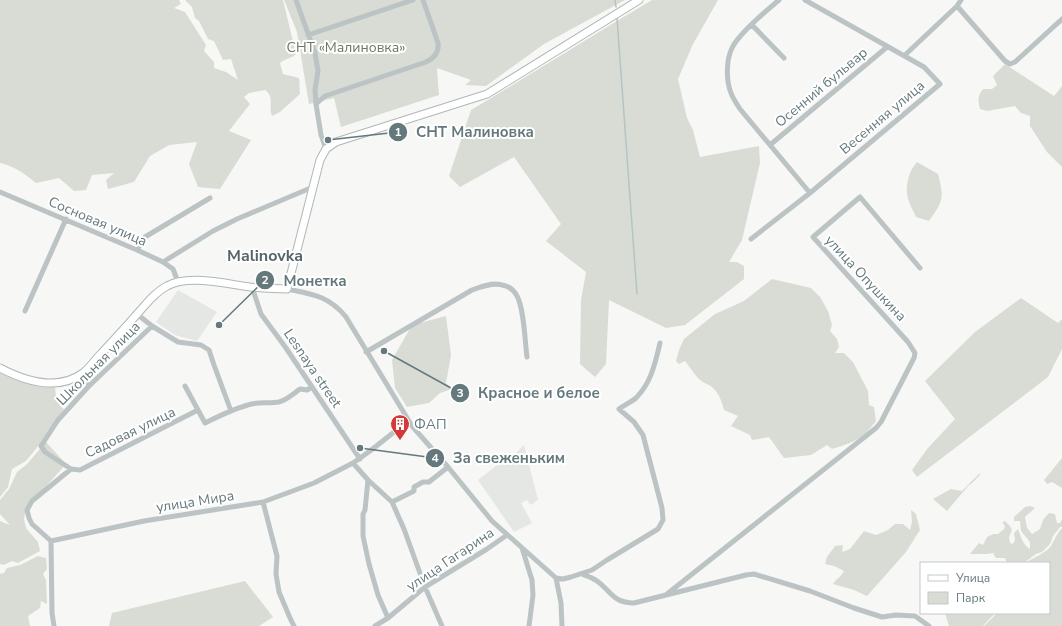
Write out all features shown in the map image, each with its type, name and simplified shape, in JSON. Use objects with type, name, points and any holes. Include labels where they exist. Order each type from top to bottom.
[{"type":"street","points":[[296,0],[315,53],[318,70],[315,90],[316,104],[321,135],[326,149]]},
{"type":"street","points":[[308,35],[413,0]]},
{"type":"street","points":[[316,104],[325,96],[332,93],[414,67],[433,58],[438,49],[438,43],[423,0]]},
{"type":"street","points":[[287,289],[320,160],[326,149],[336,142],[487,94],[639,0]]},
{"type":"street","points":[[779,0],[738,38],[731,49],[728,80],[731,94],[740,109],[810,193]]},
{"type":"street","name":"Весенняя улица","points":[[751,239],[810,193],[940,84],[924,67],[905,55],[887,47],[805,0]]},
{"type":"street","points":[[905,55],[957,6],[961,0]]},
{"type":"street","points":[[957,6],[1005,62],[1010,64],[1015,62],[1062,19]]},
{"type":"street","points":[[752,25],[784,58]]},
{"type":"street","name":"Осенний бульвар","points":[[770,145],[887,47]]},
{"type":"street","points":[[163,262],[237,219],[313,187]]},
{"type":"street","name":"Сосновая улица","points":[[0,192],[66,219],[163,262],[173,269],[178,282]]},
{"type":"street","name":"улица Опушкина","points":[[667,594],[876,428],[881,422],[914,358],[915,353],[913,348],[903,335],[813,237],[860,197],[920,268]]},
{"type":"street","points":[[138,250],[145,237],[210,198]]},
{"type":"street","points":[[25,311],[66,219]]},
{"type":"street","points":[[0,368],[20,378],[42,383],[59,383],[80,375],[102,354],[153,296],[167,286],[178,282],[202,280],[252,287],[287,289],[314,294],[339,308],[346,317],[408,421],[487,515],[506,535],[522,547],[556,578],[563,579],[592,570],[658,529],[663,520],[662,508],[643,435],[634,422],[619,409],[634,399],[646,386],[652,376],[660,343]]},
{"type":"street","points":[[366,352],[472,290],[485,286],[501,284],[512,290],[517,296],[527,357]]},
{"type":"street","name":"Lesnaya street","points":[[252,287],[261,314],[286,348],[360,459]]},
{"type":"street","points":[[137,314],[152,326],[178,342],[201,345],[209,350],[231,410]]},
{"type":"street","name":"Школьная улица","points":[[70,469],[46,452],[41,446],[58,420],[88,386],[152,326]]},
{"type":"street","points":[[80,375],[88,386]]},
{"type":"street","points":[[185,386],[205,423],[231,410],[257,402],[279,402],[288,398],[300,389],[307,390],[312,387]]},
{"type":"street","name":"Садовая улица","points":[[70,469],[80,470],[183,419],[198,410]]},
{"type":"street","name":"улица Мира","points":[[51,541],[144,521],[263,502],[314,483],[353,463],[408,421]]},
{"type":"street","points":[[353,463],[368,480],[392,502],[442,626]]},
{"type":"street","points":[[392,502],[414,491],[414,487],[423,482],[429,482],[448,467]]},
{"type":"street","points":[[54,626],[52,614],[51,541],[32,524],[27,510],[32,501],[70,469]]},
{"type":"street","points":[[368,480],[365,510],[363,514],[363,536],[378,595],[388,618]]},
{"type":"street","points":[[263,502],[277,556],[276,574],[279,592],[294,626]]},
{"type":"street","name":"улица Гагарина","points":[[375,626],[388,618],[425,587],[487,549],[506,535]]},
{"type":"street","points":[[522,547],[532,580],[533,595],[529,626]]},
{"type":"street","points":[[582,574],[597,581],[619,600],[625,603],[634,603],[754,574],[810,591],[882,617],[896,615],[915,616],[929,626]]},
{"type":"street","points":[[556,578],[561,603],[562,626]]},
{"type":"shaded area","points":[[178,290],[217,312],[197,341],[175,335],[156,322]]},
{"type":"shaded area","points":[[524,445],[538,500],[531,505],[527,500],[521,503],[532,523],[514,532],[478,480],[496,466],[507,462]]},
{"type":"green space","points":[[0,0],[179,0],[181,4],[174,8],[185,12],[206,45],[204,51],[214,62],[214,68],[226,72],[238,80],[231,59],[223,60],[214,41],[208,39],[199,21],[195,18],[192,7],[185,0],[283,0],[296,54],[280,63],[283,74],[299,78],[300,94],[280,112],[272,116],[271,99],[265,90],[249,93],[244,97],[250,104],[229,131],[251,140],[220,189],[198,187],[189,164],[197,142],[169,145],[150,156],[134,182],[108,189],[106,180],[114,173],[92,175],[86,190],[74,191],[59,178],[36,183],[28,176],[10,166],[0,163]]},
{"type":"green space","name":"СНТ «Малиновка»","points":[[284,0],[625,0],[544,44],[486,86],[465,85],[471,80],[437,68],[439,95],[341,127],[334,98],[309,104],[297,32]]},
{"type":"green space","points":[[652,0],[718,0],[693,44],[678,79],[687,118],[693,130],[700,157],[759,146],[760,163],[742,240],[729,262],[737,262],[744,266],[744,279],[685,325],[666,328],[609,300],[606,364],[595,377],[580,364],[581,300],[586,272],[546,241],[561,224],[514,157],[460,187],[449,176],[471,110]]},
{"type":"green space","points":[[1005,64],[1054,96],[1062,86],[1062,167],[1047,152],[1030,126],[1030,116],[1021,113],[1015,106],[987,111],[980,109],[978,99],[981,92],[983,89],[992,89],[997,85],[993,76]]},
{"type":"green space","points":[[917,162],[938,174],[940,182],[942,194],[940,203],[929,221],[916,217],[908,197],[907,188],[909,176]]},
{"type":"green space","points":[[772,279],[811,288],[820,297],[828,311],[832,325],[830,331],[837,339],[839,347],[835,353],[844,353],[853,362],[868,391],[869,405],[874,407],[876,421],[857,440],[832,449],[827,445],[811,455],[784,458],[769,437],[752,440],[750,435],[731,426],[738,416],[724,410],[717,392],[712,387],[702,382],[685,361],[679,364],[676,361],[684,339],[715,314],[744,301]]},
{"type":"green space","points":[[1021,298],[1058,323],[1062,319],[1062,349],[1048,377],[917,477],[912,470],[928,448],[955,419],[925,381],[975,332]]},
{"type":"green space","points":[[446,316],[451,355],[446,383],[452,389],[440,393],[429,403],[407,407],[395,388],[392,360],[412,325]]},
{"type":"green space","points":[[0,373],[27,383],[55,387],[58,402],[64,409],[43,440],[26,461],[12,469],[8,487],[0,497]]},
{"type":"green space","points":[[46,442],[66,464],[26,509],[24,519],[26,528],[38,542],[40,551],[18,563],[12,561],[4,565],[0,564],[0,521],[10,525],[0,514],[0,500],[9,489],[17,472],[27,464]]},
{"type":"green space","points":[[1062,458],[1062,488],[1052,482],[1047,484],[1044,480]]},
{"type":"green space","points":[[980,473],[980,475],[969,485],[947,511],[933,499],[951,489],[962,491]]},
{"type":"green space","points":[[1030,506],[1035,508],[1025,517],[1027,528],[1032,534],[1040,529],[1043,520],[1049,513],[1055,514],[1057,523],[1060,523],[1062,519],[1062,527],[1060,527],[1053,536],[1050,544],[1042,552],[1036,554],[1025,562],[1007,562],[1005,558],[996,558],[993,553],[970,554],[979,543],[983,545],[987,537],[993,534],[998,534],[1005,528],[1004,524],[1002,523],[1005,521],[1012,530],[1009,537],[1010,543],[1013,544],[1015,540],[1014,533],[1018,529],[1024,543],[1030,549],[1030,542],[1021,531],[1020,521],[1014,521],[1014,517],[1025,507]]},
{"type":"green space","points":[[911,510],[916,514],[920,530],[906,552],[867,596],[854,590],[833,584],[844,571],[834,566],[825,564],[827,557],[835,546],[843,545],[842,552],[850,549],[864,531],[876,535],[888,530],[895,524],[903,524],[910,530],[912,522]]},
{"type":"green space","points":[[1062,529],[1062,626],[984,626],[996,614],[1050,614],[1050,562],[1028,562],[1049,548]]},
{"type":"green space","points":[[38,556],[46,558],[47,569],[43,574],[46,580],[47,604],[41,601],[40,608],[28,616],[30,626],[0,626],[0,574],[4,573],[7,568],[20,565]]},
{"type":"green space","points":[[245,581],[273,617],[259,626],[109,626],[112,613]]},
{"type":"green space","points":[[945,614],[994,614],[983,626],[949,626]]},
{"type":"waterway","points":[[615,0],[616,7]]},
{"type":"waterway","points":[[617,18],[637,294]]},
{"type":"place","name":"СНТ Малиновка","points":[[328,140]]},
{"type":"place","name":"Монетка","points":[[219,325]]},
{"type":"place","name":"Красное и белое","points":[[384,351]]},
{"type":"place","name":"ФАП","points":[[400,441]]},
{"type":"place","name":"За свеженьким","points":[[360,448]]},
{"type":"district","name":"Malinovka","points":[[265,255]]}]
